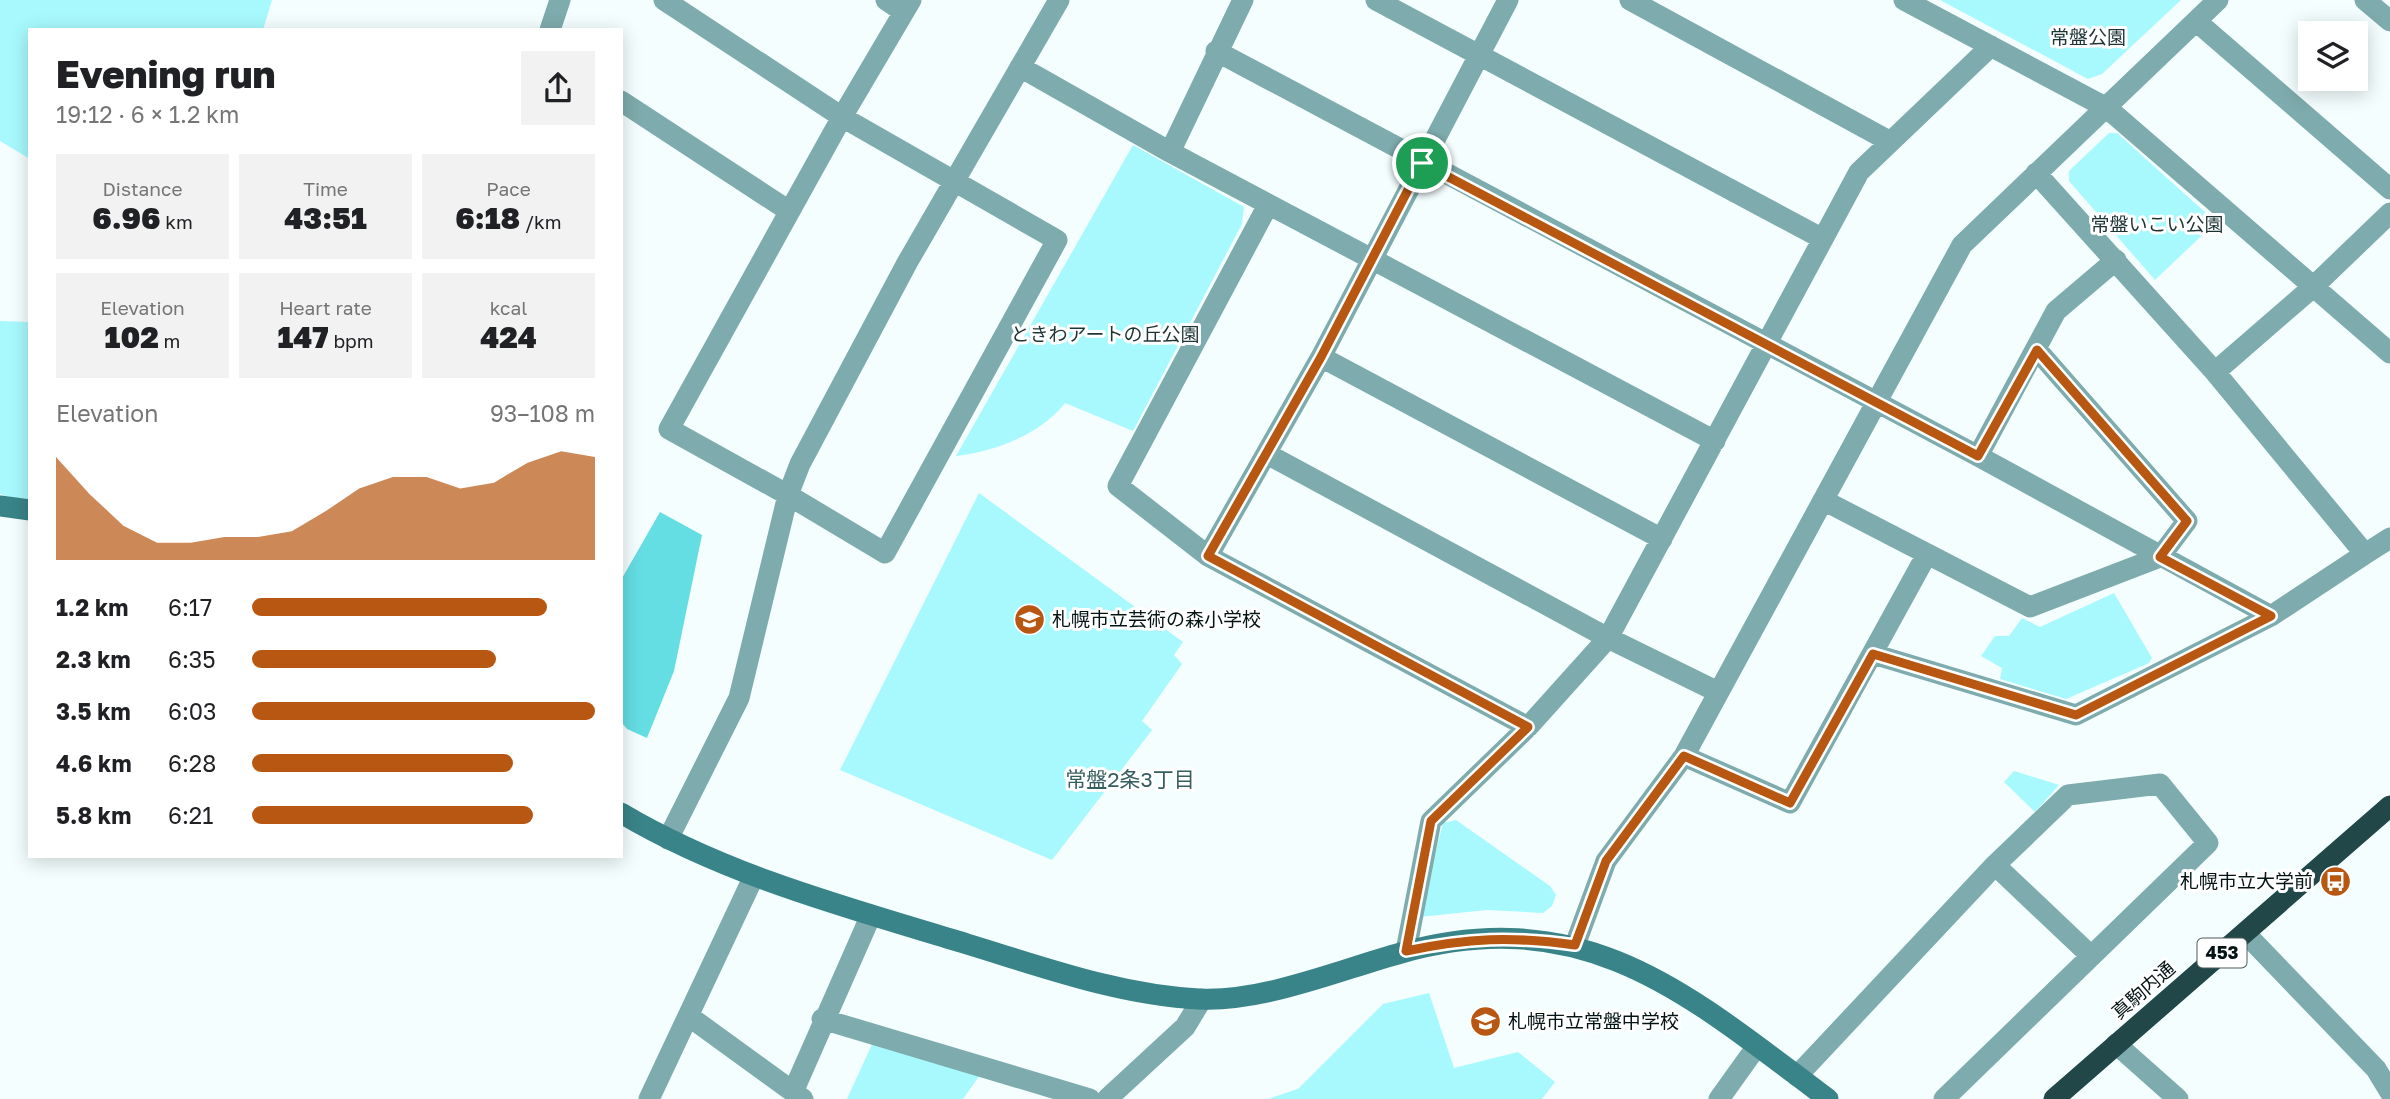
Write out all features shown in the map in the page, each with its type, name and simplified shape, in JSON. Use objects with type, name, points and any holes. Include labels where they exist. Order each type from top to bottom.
[{"type":"highway","name":"真駒内通","points":[[2054,1099],[2390,806]]},
{"type":"street","points":[[551,28],[560,0]]},
{"type":"street","points":[[664,0],[842,117],[1057,240],[885,553],[669,429],[842,117],[900,4]]},
{"type":"street","points":[[668,839],[738,698],[788,495],[806,452],[953,182],[1059,0]]},
{"type":"street","points":[[1170,152],[1216,51],[1243,0]]},
{"type":"street","points":[[1376,0],[1823,239]]},
{"type":"street","points":[[1208,556],[1321,357],[1508,0]]},
{"type":"street","points":[[1630,0],[1889,141]]},
{"type":"street","points":[[1904,0],[2107,108],[2390,353]]},
{"type":"street","points":[[1575,945],[1606,861],[1684,756],[1962,245],[2218,0]]},
{"type":"street","points":[[2365,0],[2390,21]]},
{"type":"street","points":[[2196,21],[2390,189]]},
{"type":"street","points":[[1406,951],[1431,821],[1528,727],[1608,638],[1859,172],[1991,46]]},
{"type":"street","points":[[1216,51],[1766,346],[1978,456],[2271,616]]},
{"type":"street","points":[[1020,67],[1268,205],[1715,441]]},
{"type":"street","points":[[623,102],[789,212]]},
{"type":"street","points":[[2036,173],[2215,372],[2365,554]]},
{"type":"street","points":[[1268,205],[1118,486],[1208,556],[1528,727]]},
{"type":"street","points":[[2215,372],[2313,287],[2390,213]]},
{"type":"street","points":[[1978,456],[2056,311],[2116,260]]},
{"type":"street","points":[[1824,500],[2030,607],[2160,557],[2187,521],[2037,350]]},
{"type":"street","points":[[1321,357],[1662,539]]},
{"type":"street","points":[[1267,453],[1608,638],[1718,692]]},
{"type":"street","points":[[0,506],[28,510]]},
{"type":"street","points":[[1873,654],[2076,715],[2271,616],[2390,538]]},
{"type":"street","points":[[1684,756],[1790,803],[1927,554]]},
{"type":"street","points":[[1797,1076],[1995,865],[2068,795],[2160,784],[2208,844],[2090,955],[1944,1099]]},
{"type":"street","points":[[623,814],[668,839],[754,876],[871,915],[1127,992],[1202,999],[1290,985],[1406,951],[1462,940],[1525,938],[1575,945],[1612,957],[1695,999],[1828,1099]]},
{"type":"street","points":[[1995,865],[2090,955]]},
{"type":"street","points":[[649,1099],[690,1017],[754,876]]},
{"type":"street","points":[[690,1017],[798,1095],[822,1019],[871,915]]},
{"type":"street","points":[[2245,933],[2376,1069],[2390,1092]]},
{"type":"street","points":[[1107,1099],[1185,1027],[1202,999]]},
{"type":"street","points":[[822,1019],[1090,1099]]},
{"type":"street","points":[[2116,1044],[2178,1099]]},
{"type":"street","points":[[1719,1099],[1757,1046]]},
{"type":"green space","points":[[0,0],[272,0],[264,28],[28,28],[28,158],[0,141]]},
{"type":"green space","name":"常盤公園","points":[[1940,0],[2181,0],[2102,74],[2088,79]]},
{"type":"green space","name":"常盤いこい公園","points":[[2109,133],[2117,133],[2216,222],[2155,280],[2069,181],[2069,171]]},
{"type":"green space","name":"ときわアートの丘公園","points":[[1133,145],[1244,207],[1242,224],[1133,431],[1065,403],[1043,424],[1016,440],[956,456]]},
{"type":"green space","points":[[0,321],[28,322],[28,503],[0,494]]},
{"type":"green space","points":[[979,493],[1183,642],[1174,655],[1182,664],[1142,721],[1152,730],[1052,860],[840,770]]},
{"type":"green space","points":[[2114,593],[2152,658],[2149,663],[2066,699],[2000,679],[2002,668],[1981,656],[1995,636],[2009,636],[2022,618],[2040,627]]},
{"type":"green space","points":[[2014,771],[2059,785],[2035,812],[2004,782]]},
{"type":"green space","points":[[1456,820],[1550,886],[1556,895],[1552,906],[1543,913],[1487,910],[1419,917],[1443,823]]},
{"type":"green space","points":[[1429,993],[1454,1068],[1518,1052],[1555,1082],[1542,1099],[1268,1099],[1298,1089],[1383,1004]]},
{"type":"green space","points":[[873,1042],[980,1075],[963,1099],[847,1099]]},
{"type":"shaded area","points":[[660,512],[702,535],[674,671],[647,738],[623,724],[623,577]]},
{"type":"place","name":"札幌市立芸術の森小学校","points":[[1029,619]]},
{"type":"place","name":"札幌市立大学前","points":[[2336,881]]},
{"type":"place","name":"札幌市立常盤中学校","points":[[1485,1021]]},
{"type":"district","name":"常盤2条3丁目","points":[[1130,780]]},
{"type":"route","points":[[1422,163],[1978,456],[2037,350],[2187,521],[2160,557],[2271,616],[2076,715],[1873,654],[1790,803],[1684,756],[1606,861],[1575,945],[1525,938],[1462,940],[1406,951],[1431,821],[1528,727],[1208,556],[1321,357],[1422,163]]}]
